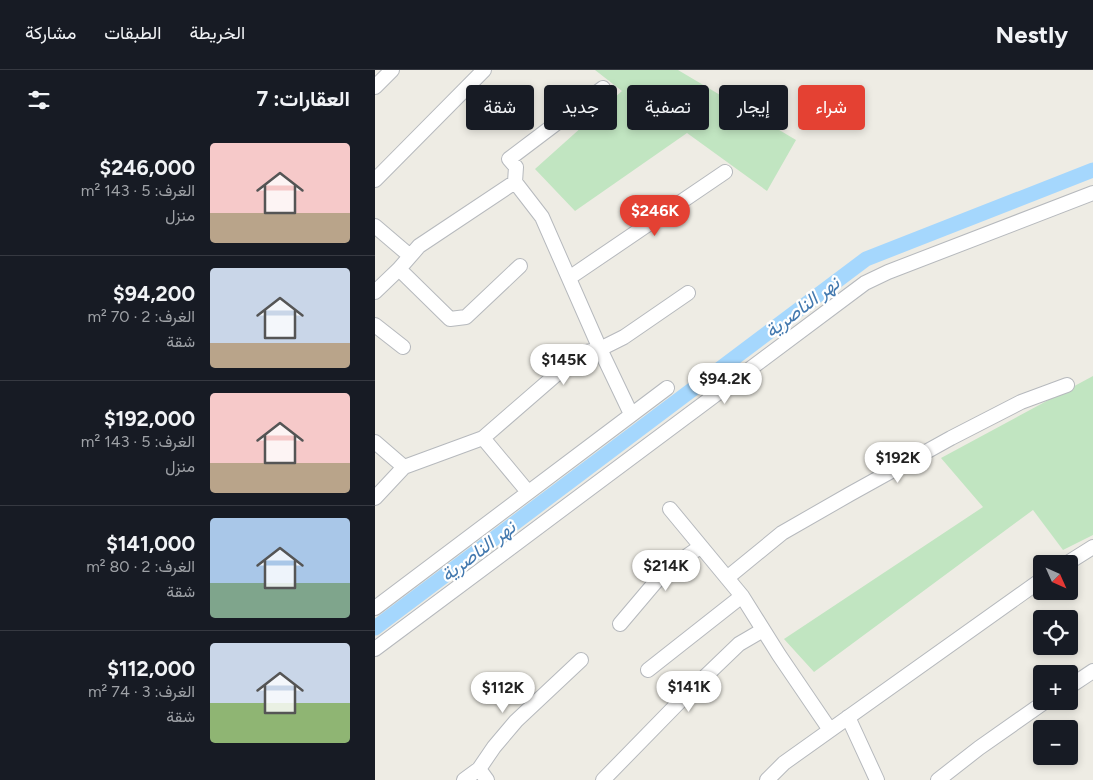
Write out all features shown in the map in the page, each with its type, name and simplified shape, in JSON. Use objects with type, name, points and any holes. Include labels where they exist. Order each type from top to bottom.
[{"type":"street","points":[[375,87],[392,70]]},
{"type":"street","points":[[378,170],[475,73]]},
{"type":"street","points":[[547,130],[509,159],[516,167],[515,182],[542,217],[631,414]]},
{"type":"street","points":[[569,278],[725,172]]},
{"type":"street","points":[[375,292],[419,246],[515,182]]},
{"type":"street","points":[[375,648],[865,283],[888,272],[1093,193]]},
{"type":"street","points":[[375,226],[409,256]]},
{"type":"street","points":[[399,269],[450,319],[457,319],[466,316],[519,266]]},
{"type":"street","points":[[375,498],[404,467],[483,438],[581,353],[600,348],[624,337],[688,293]]},
{"type":"street","points":[[375,325],[403,347]]},
{"type":"street","points":[[727,578],[782,533],[850,494],[1021,402],[1067,385]]},
{"type":"street","points":[[375,608],[667,388]]},
{"type":"street","points":[[483,438],[528,492]]},
{"type":"street","points":[[375,442],[404,467]]},
{"type":"street","points":[[670,509],[742,596],[830,730]]},
{"type":"street","points":[[620,624],[664,572],[700,546]]},
{"type":"street","points":[[1078,556],[1093,547]]},
{"type":"street","points":[[767,780],[784,764],[830,730],[1033,586]]},
{"type":"street","points":[[649,670],[742,596]]},
{"type":"street","points":[[603,780],[739,644],[763,630]]},
{"type":"street","points":[[464,780],[483,775],[494,747],[516,721],[581,660]]},
{"type":"street","points":[[1078,681],[1093,671]]},
{"type":"street","points":[[938,780],[1033,710]]},
{"type":"street","points":[[848,717],[877,780]]},
{"type":"green space","points":[[595,70],[678,70],[703,85],[627,85],[627,130],[709,130],[709,88],[719,94],[719,130],[779,130],[796,140],[767,191],[687,133],[575,211],[535,169],[578,130],[617,130],[617,95],[622,91],[617,85],[614,85]]},
{"type":"green space","points":[[1093,376],[1093,535],[1063,550],[1033,510],[814,672],[784,639],[983,507],[941,458]]},
{"type":"waterway","name":"نهر الناصرية","points":[[375,628],[866,259],[1093,170]]}]
